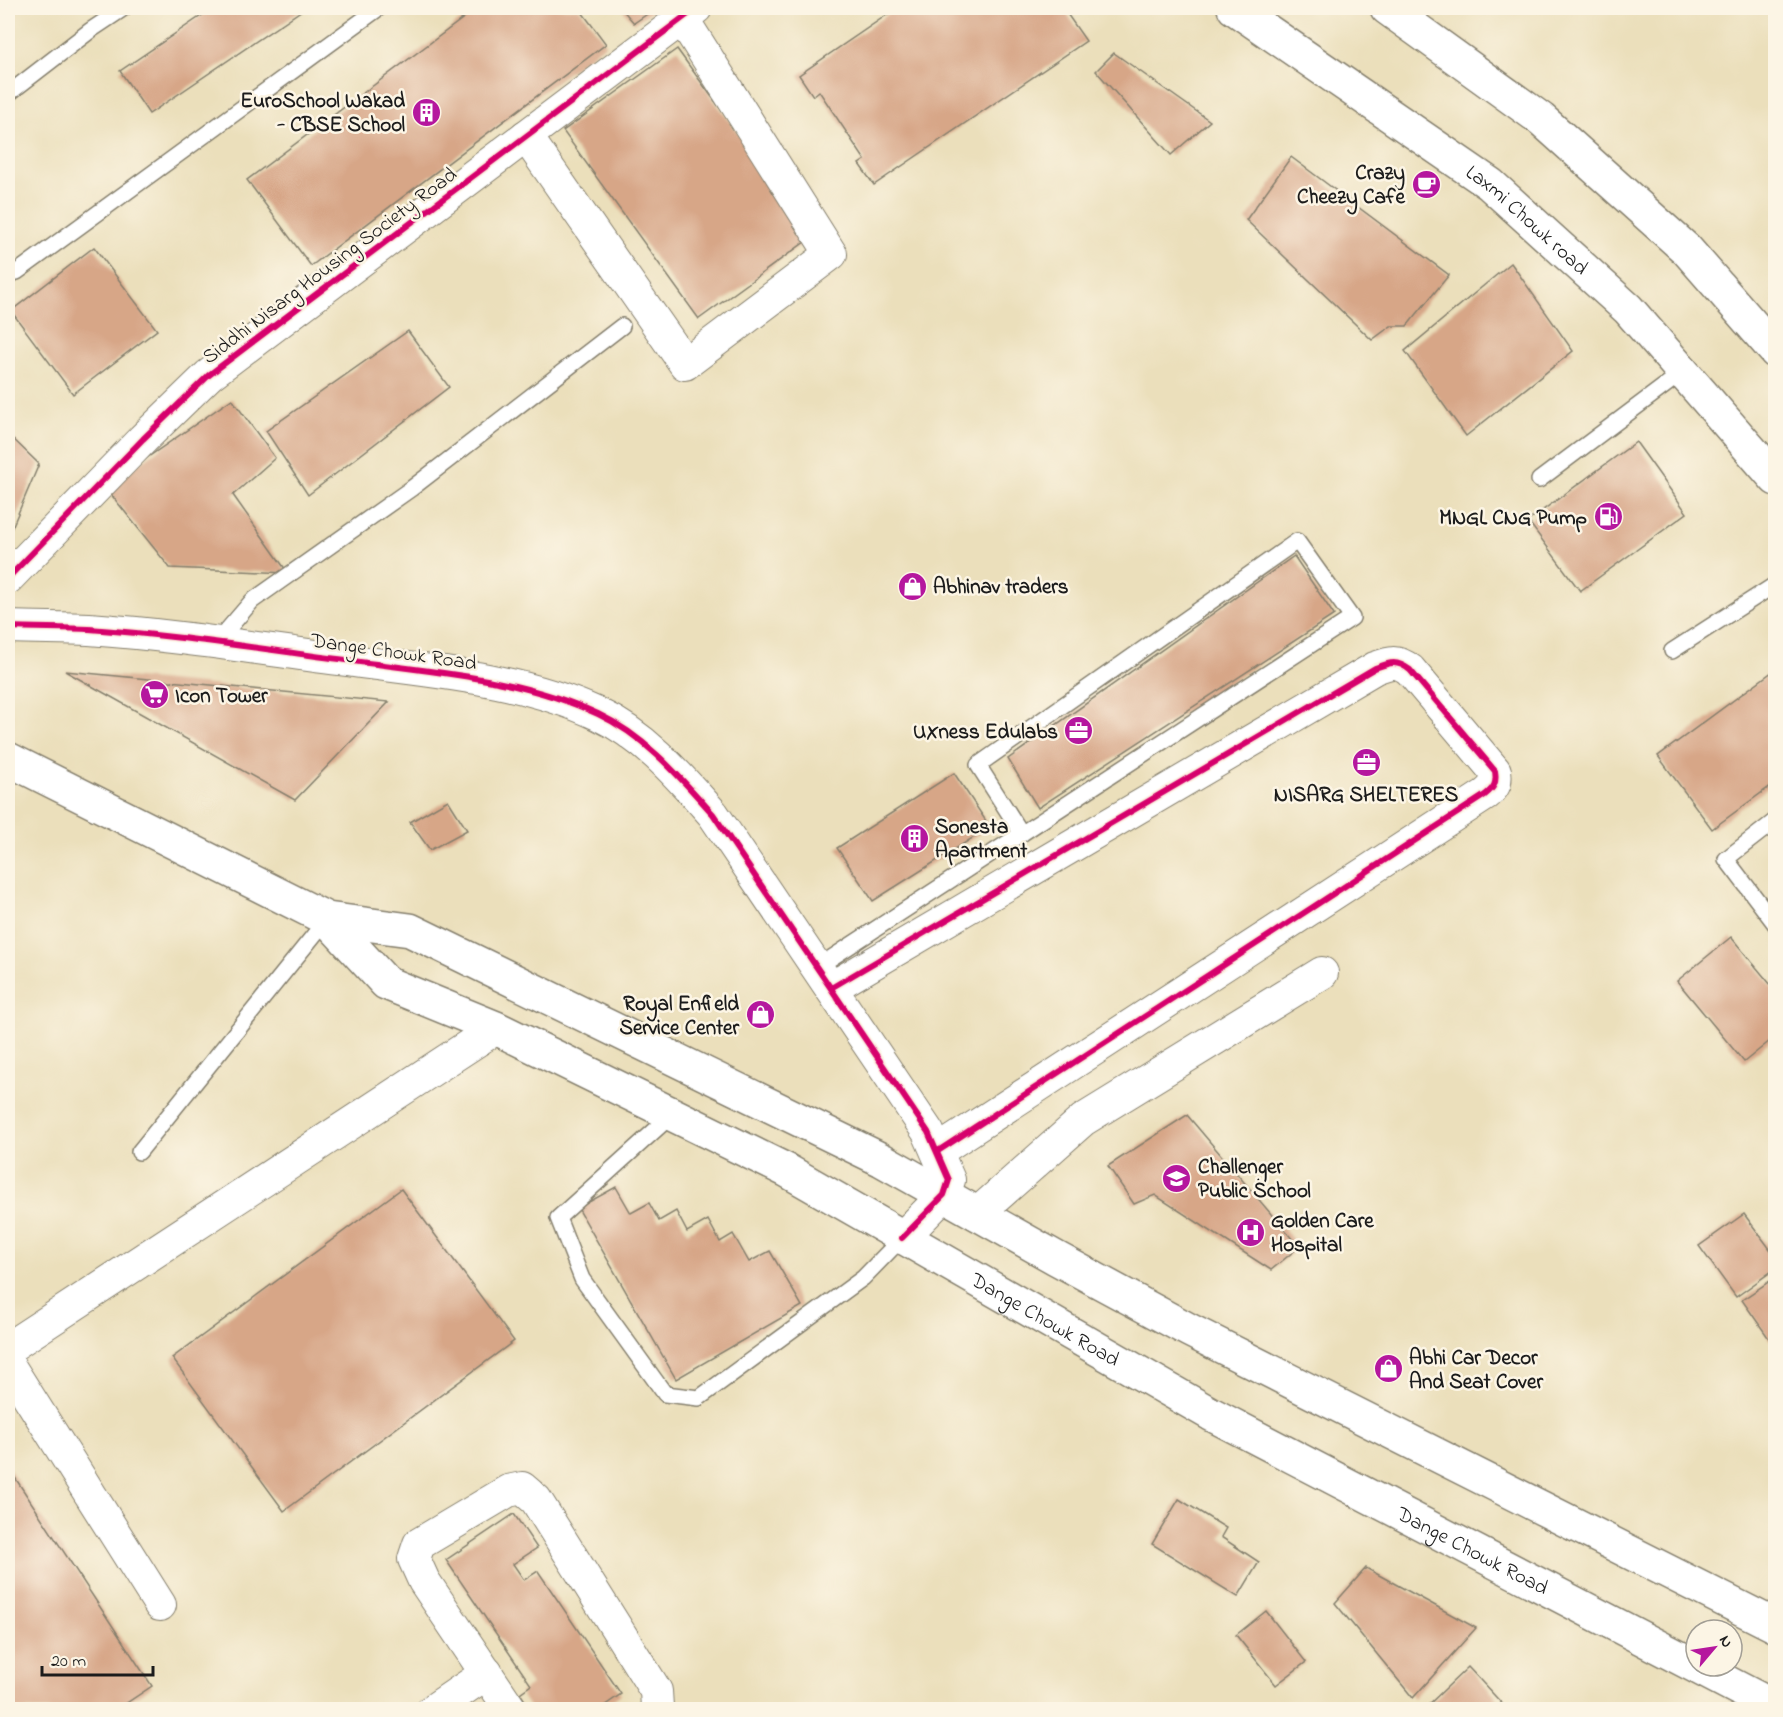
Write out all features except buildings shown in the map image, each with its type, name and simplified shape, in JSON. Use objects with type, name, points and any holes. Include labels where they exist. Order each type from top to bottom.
[{"type":"main road","name":"Laxmi Chowk road","points":[[1234,8],[1490,184],[1628,309],[1776,478]]},
{"type":"main road","points":[[1387,8],[1541,119],[1686,250],[1776,352]]},
{"type":"main road","name":"Dange Chowk Road","points":[[8,759],[327,919],[410,930],[882,1160],[1189,1330],[1776,1626]]},
{"type":"main road","name":"Dange Chowk Road","points":[[327,919],[386,983],[496,1028],[786,1170],[1211,1414],[1776,1708]]},
{"type":"street","name":"Siddhi Nisarg Housing Society Road","points":[[8,578],[143,439],[209,375],[689,13]]},
{"type":"street","points":[[526,136],[685,364],[831,254],[689,13]]},
{"type":"street","name":"Dange Chowk Road","points":[[8,627],[90,629],[216,643],[477,678],[540,692],[599,714],[638,738],[671,766],[713,814],[928,1132],[949,1180],[944,1195]]},
{"type":"street","points":[[824,978],[1389,662],[1402,664],[1410,670],[1495,771],[1497,780],[1493,789],[1485,795],[938,1151]]},
{"type":"street","points":[[977,1214],[1083,1120],[1322,973]]},
{"type":"street","points":[[8,1348],[496,1028]]},
{"type":"street","points":[[902,1238],[944,1195]]},
{"type":"street","points":[[8,1364],[160,1605]]},
{"type":"street","points":[[511,1710],[424,1581],[414,1559],[419,1544],[508,1491],[522,1488],[536,1500],[656,1691],[655,1710]]},
{"type":"street","points":[[433,1710],[487,1673]]},
{"type":"lane","points":[[8,94],[124,8]]},
{"type":"lane","points":[[8,275],[17,272],[380,8]]},
{"type":"lane","points":[[216,643],[252,601],[412,488],[622,326]]},
{"type":"lane","points":[[1539,480],[1683,372]]},
{"type":"lane","points":[[824,978],[1022,834],[1352,618],[1297,541],[978,765],[1022,834]]},
{"type":"lane","points":[[1671,651],[1776,584]]},
{"type":"lane","points":[[1776,820],[1726,859],[1776,925]]},
{"type":"lane","points":[[139,1152],[327,919]]},
{"type":"lane","points":[[673,1114],[558,1218],[582,1279],[665,1394],[699,1398],[863,1278],[902,1238]]},
{"type":"cycle path","points":[[8,578],[143,439],[209,375],[696,8]]},
{"type":"cycle path","points":[[8,627],[89,629],[153,635],[474,678],[537,692],[568,702],[615,723],[646,745],[713,814],[928,1132],[949,1180],[944,1195],[902,1238]]},
{"type":"cycle path","points":[[831,988],[1385,664],[1397,663],[1410,670],[1495,771],[1494,785],[1485,795],[938,1151]]},
{"type":"place","name":"EuroSchool Wakad - CBSE School","points":[[426,112]]},
{"type":"place","name":"Crazy Cheezy Cafe","points":[[1426,184]]},
{"type":"place","name":"MNGL CNG Pump","points":[[1608,517]]},
{"type":"place","name":"Abhinav traders","points":[[912,586]]},
{"type":"place","name":"Icon Tower","points":[[154,695]]},
{"type":"place","name":"UXness Edulabs","points":[[1079,731]]},
{"type":"place","name":"NISARG SHELTERES","points":[[1366,763]]},
{"type":"place","name":"Sonesta Apartment","points":[[914,838]]},
{"type":"place","name":"Royal Enfield Service Center","points":[[760,1015]]},
{"type":"place","name":"Challenger Public School","points":[[1177,1178]]},
{"type":"place","name":"Golden Care Hospital","points":[[1250,1232]]},
{"type":"place","name":"Abhi Car Decor And Seat Cover","points":[[1388,1369]]}]
